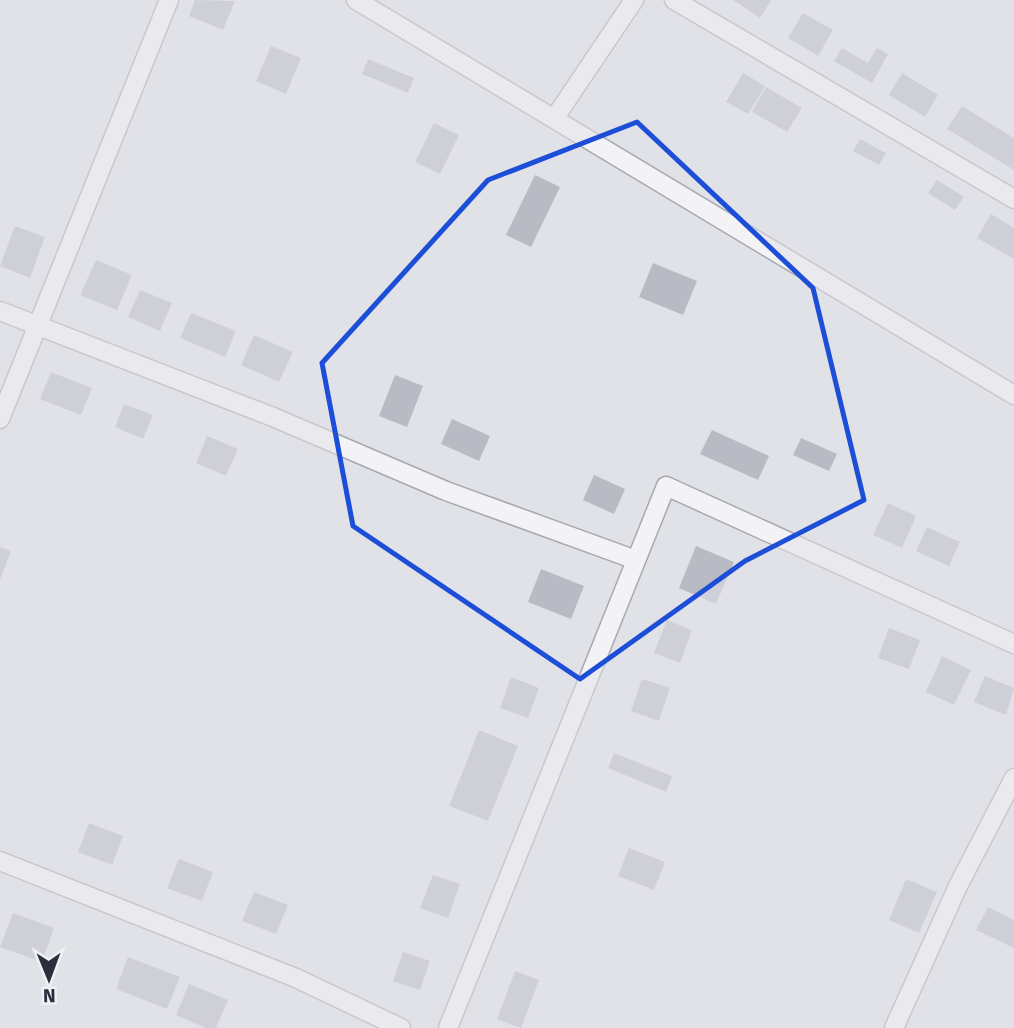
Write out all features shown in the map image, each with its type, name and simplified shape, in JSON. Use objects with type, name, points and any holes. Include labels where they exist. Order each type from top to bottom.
[{"type":"street","points":[[0,419],[169,0]]},
{"type":"street","points":[[356,0],[1014,395]]},
{"type":"street","points":[[554,119],[634,0]]},
{"type":"street","points":[[674,0],[1014,199]]},
{"type":"street","points":[[0,311],[274,417],[446,491],[636,560]]},
{"type":"street","points":[[448,1028],[666,486],[1014,644]]},
{"type":"street","points":[[894,1028],[958,886],[1014,778]]},
{"type":"street","points":[[0,861],[296,978],[401,1028]]},
{"type":"highlighted area","points":[[637,122],[813,288],[864,500],[745,561],[580,679],[353,526],[322,363],[488,180]]},
{"type":"building","points":[[195,0],[235,1],[223,30],[189,16]]},
{"type":"building","points":[[733,0],[771,0],[760,18]]},
{"type":"building","points":[[803,13],[833,30],[818,56],[788,38]]},
{"type":"building","points":[[271,46],[301,58],[286,94],[256,81]]},
{"type":"building","points":[[842,48],[868,63],[877,48],[888,54],[872,83],[834,61]]},
{"type":"building","points":[[368,59],[414,78],[408,93],[362,74]]},
{"type":"building","points":[[743,73],[765,86],[748,114],[726,102]]},
{"type":"building","points":[[902,73],[938,95],[925,117],[889,95]]},
{"type":"building","points":[[766,87],[802,108],[787,132],[752,112]]},
{"type":"building","points":[[962,106],[1014,138],[1014,170],[947,129]]},
{"type":"building","points":[[434,123],[459,135],[440,174],[415,162]]},
{"type":"building","points":[[860,139],[886,153],[879,165],[853,151]]},
{"type":"building","points":[[535,175],[560,187],[531,247],[506,235]]},
{"type":"building","points":[[937,180],[964,197],[955,210],[928,193]]},
{"type":"building","points":[[991,214],[1014,228],[1014,259],[977,238]]},
{"type":"building","points":[[15,226],[45,237],[30,278],[0,266]]},
{"type":"building","points":[[96,260],[132,275],[117,310],[80,295]]},
{"type":"building","points":[[653,263],[697,281],[683,315],[639,297]]},
{"type":"building","points":[[140,290],[172,303],[160,331],[128,317]]},
{"type":"building","points":[[191,313],[236,331],[225,357],[180,338]]},
{"type":"building","points":[[254,335],[293,352],[279,382],[241,365]]},
{"type":"building","points":[[51,372],[92,388],[81,415],[40,399]]},
{"type":"building","points":[[395,375],[423,386],[407,427],[379,416]]},
{"type":"building","points":[[124,404],[153,415],[143,439],[115,427]]},
{"type":"building","points":[[452,419],[490,436],[479,461],[441,444]]},
{"type":"building","points":[[712,430],[769,456],[758,480],[700,454]]},
{"type":"building","points":[[207,436],[238,449],[226,476],[196,463]]},
{"type":"building","points":[[801,438],[837,454],[829,471],[793,455]]},
{"type":"building","points":[[594,475],[625,489],[614,514],[583,500]]},
{"type":"building","points":[[888,503],[916,516],[902,548],[873,535]]},
{"type":"building","points":[[927,527],[960,542],[949,566],[916,551]]},
{"type":"building","points":[[696,546],[734,562],[716,604],[679,588]]},
{"type":"building","points":[[0,547],[11,551],[0,580]]},
{"type":"building","points":[[541,569],[584,586],[571,619],[528,602]]},
{"type":"building","points":[[667,620],[692,630],[680,663],[654,653]]},
{"type":"building","points":[[889,628],[920,640],[909,669],[878,658]]},
{"type":"building","points":[[942,656],[971,670],[954,705],[926,692]]},
{"type":"building","points":[[985,676],[1014,688],[1006,715],[974,702]]},
{"type":"building","points":[[511,677],[539,688],[528,718],[500,708]]},
{"type":"building","points":[[642,679],[670,688],[659,721],[631,711]]},
{"type":"building","points":[[479,730],[518,746],[488,821],[449,806]]},
{"type":"building","points":[[614,753],[672,776],[666,792],[608,768]]},
{"type":"building","points":[[89,823],[123,836],[112,865],[78,852]]},
{"type":"building","points":[[629,848],[665,862],[654,890],[618,876]]},
{"type":"building","points":[[179,859],[213,872],[202,901],[167,888]]},
{"type":"building","points":[[433,875],[460,884],[448,918],[420,908]]},
{"type":"building","points":[[906,879],[937,892],[919,933],[889,920]]},
{"type":"building","points":[[254,892],[288,905],[276,934],[242,921]]},
{"type":"building","points":[[988,907],[1014,920],[1014,948],[976,930]]},
{"type":"building","points":[[13,913],[54,928],[42,962],[0,947]]},
{"type":"building","points":[[403,952],[430,961],[420,990],[393,981]]},
{"type":"building","points":[[128,957],[180,977],[167,1009],[116,989]]},
{"type":"building","points":[[515,971],[539,980],[521,1028],[497,1019]]},
{"type":"building","points":[[189,984],[228,1000],[216,1028],[206,1028],[176,1015]]}]
